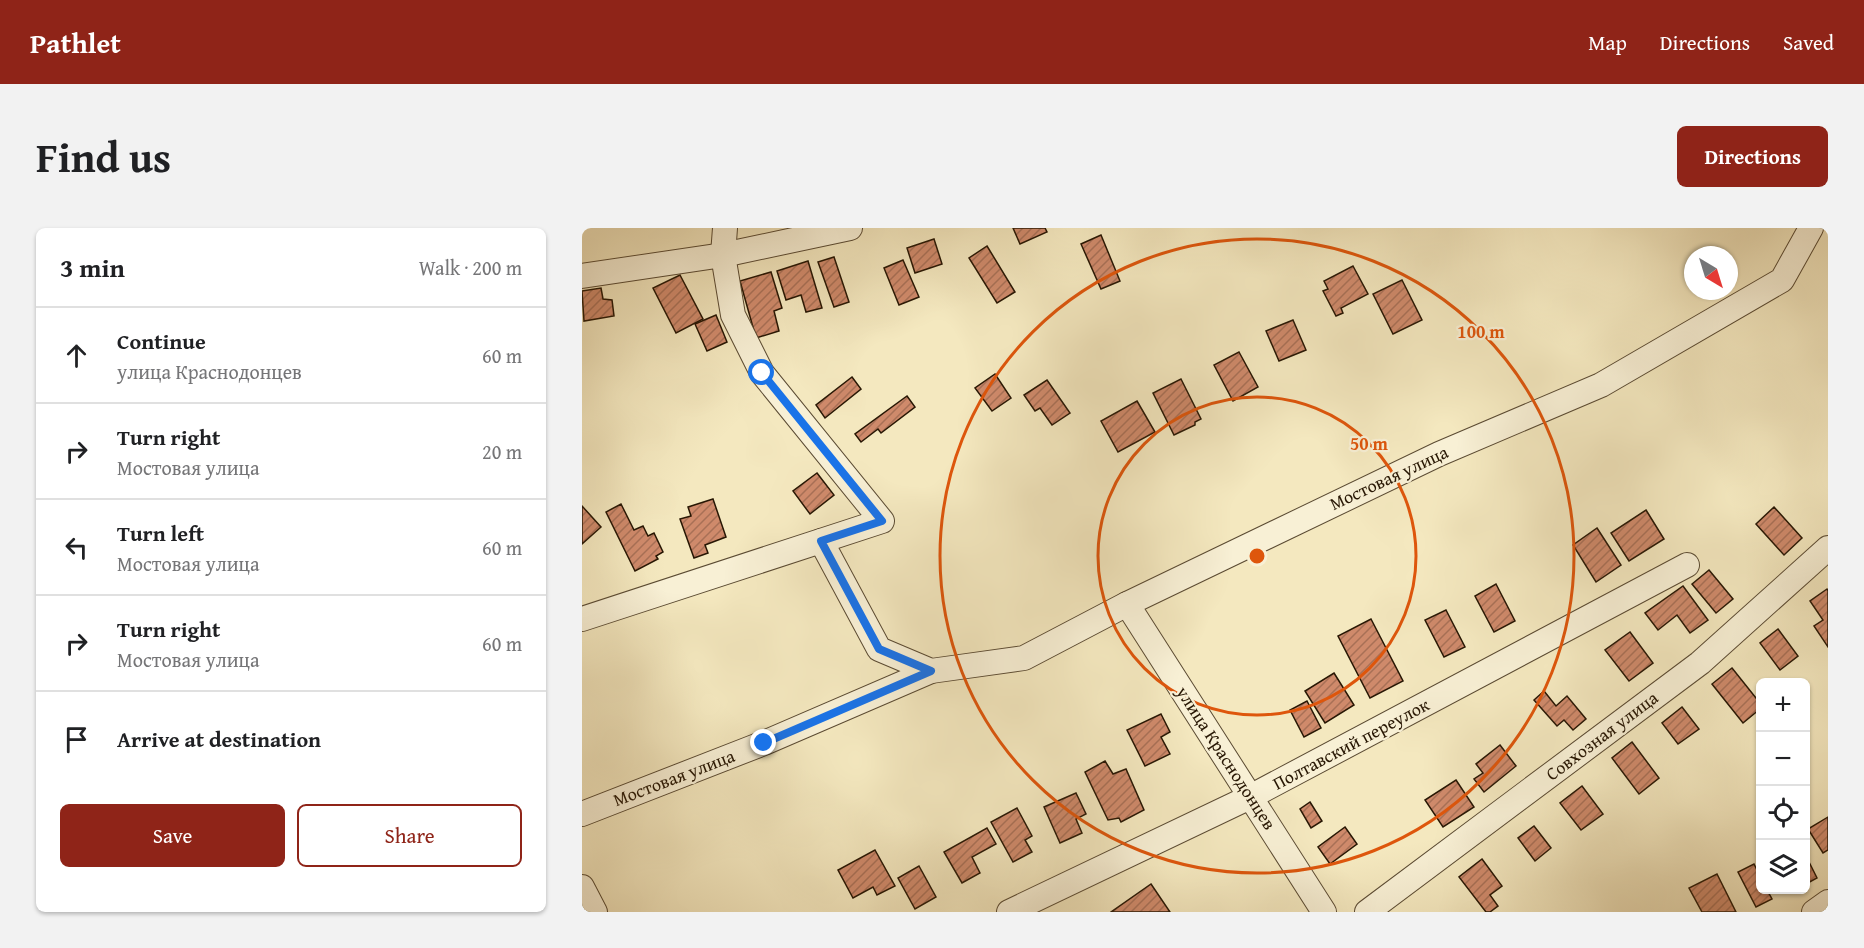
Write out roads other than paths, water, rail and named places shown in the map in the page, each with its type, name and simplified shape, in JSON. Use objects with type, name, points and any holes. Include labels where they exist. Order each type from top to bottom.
[{"type":"street","points":[[582,619],[882,521],[762,373],[733,315],[723,255],[725,228]]},
{"type":"street","points":[[582,276],[723,255],[850,228]]},
{"type":"street","name":"Мостовая улица","points":[[582,813],[764,743],[931,671],[1024,658],[1127,604],[1439,454],[1601,385],[1782,280],[1811,228]]},
{"type":"street","points":[[821,541],[879,649],[931,671]]},
{"type":"street","name":"Совхозная улица","points":[[1367,912],[1700,663],[1828,548]]},
{"type":"street","name":"Полтавский переулок","points":[[1009,912],[1250,797],[1687,565]]},
{"type":"street","name":"улица Краснодонцев","points":[[1127,604],[1324,912]]},
{"type":"street","points":[[582,887],[595,912]]},
{"type":"street","points":[[1814,912],[1828,902]]}]
